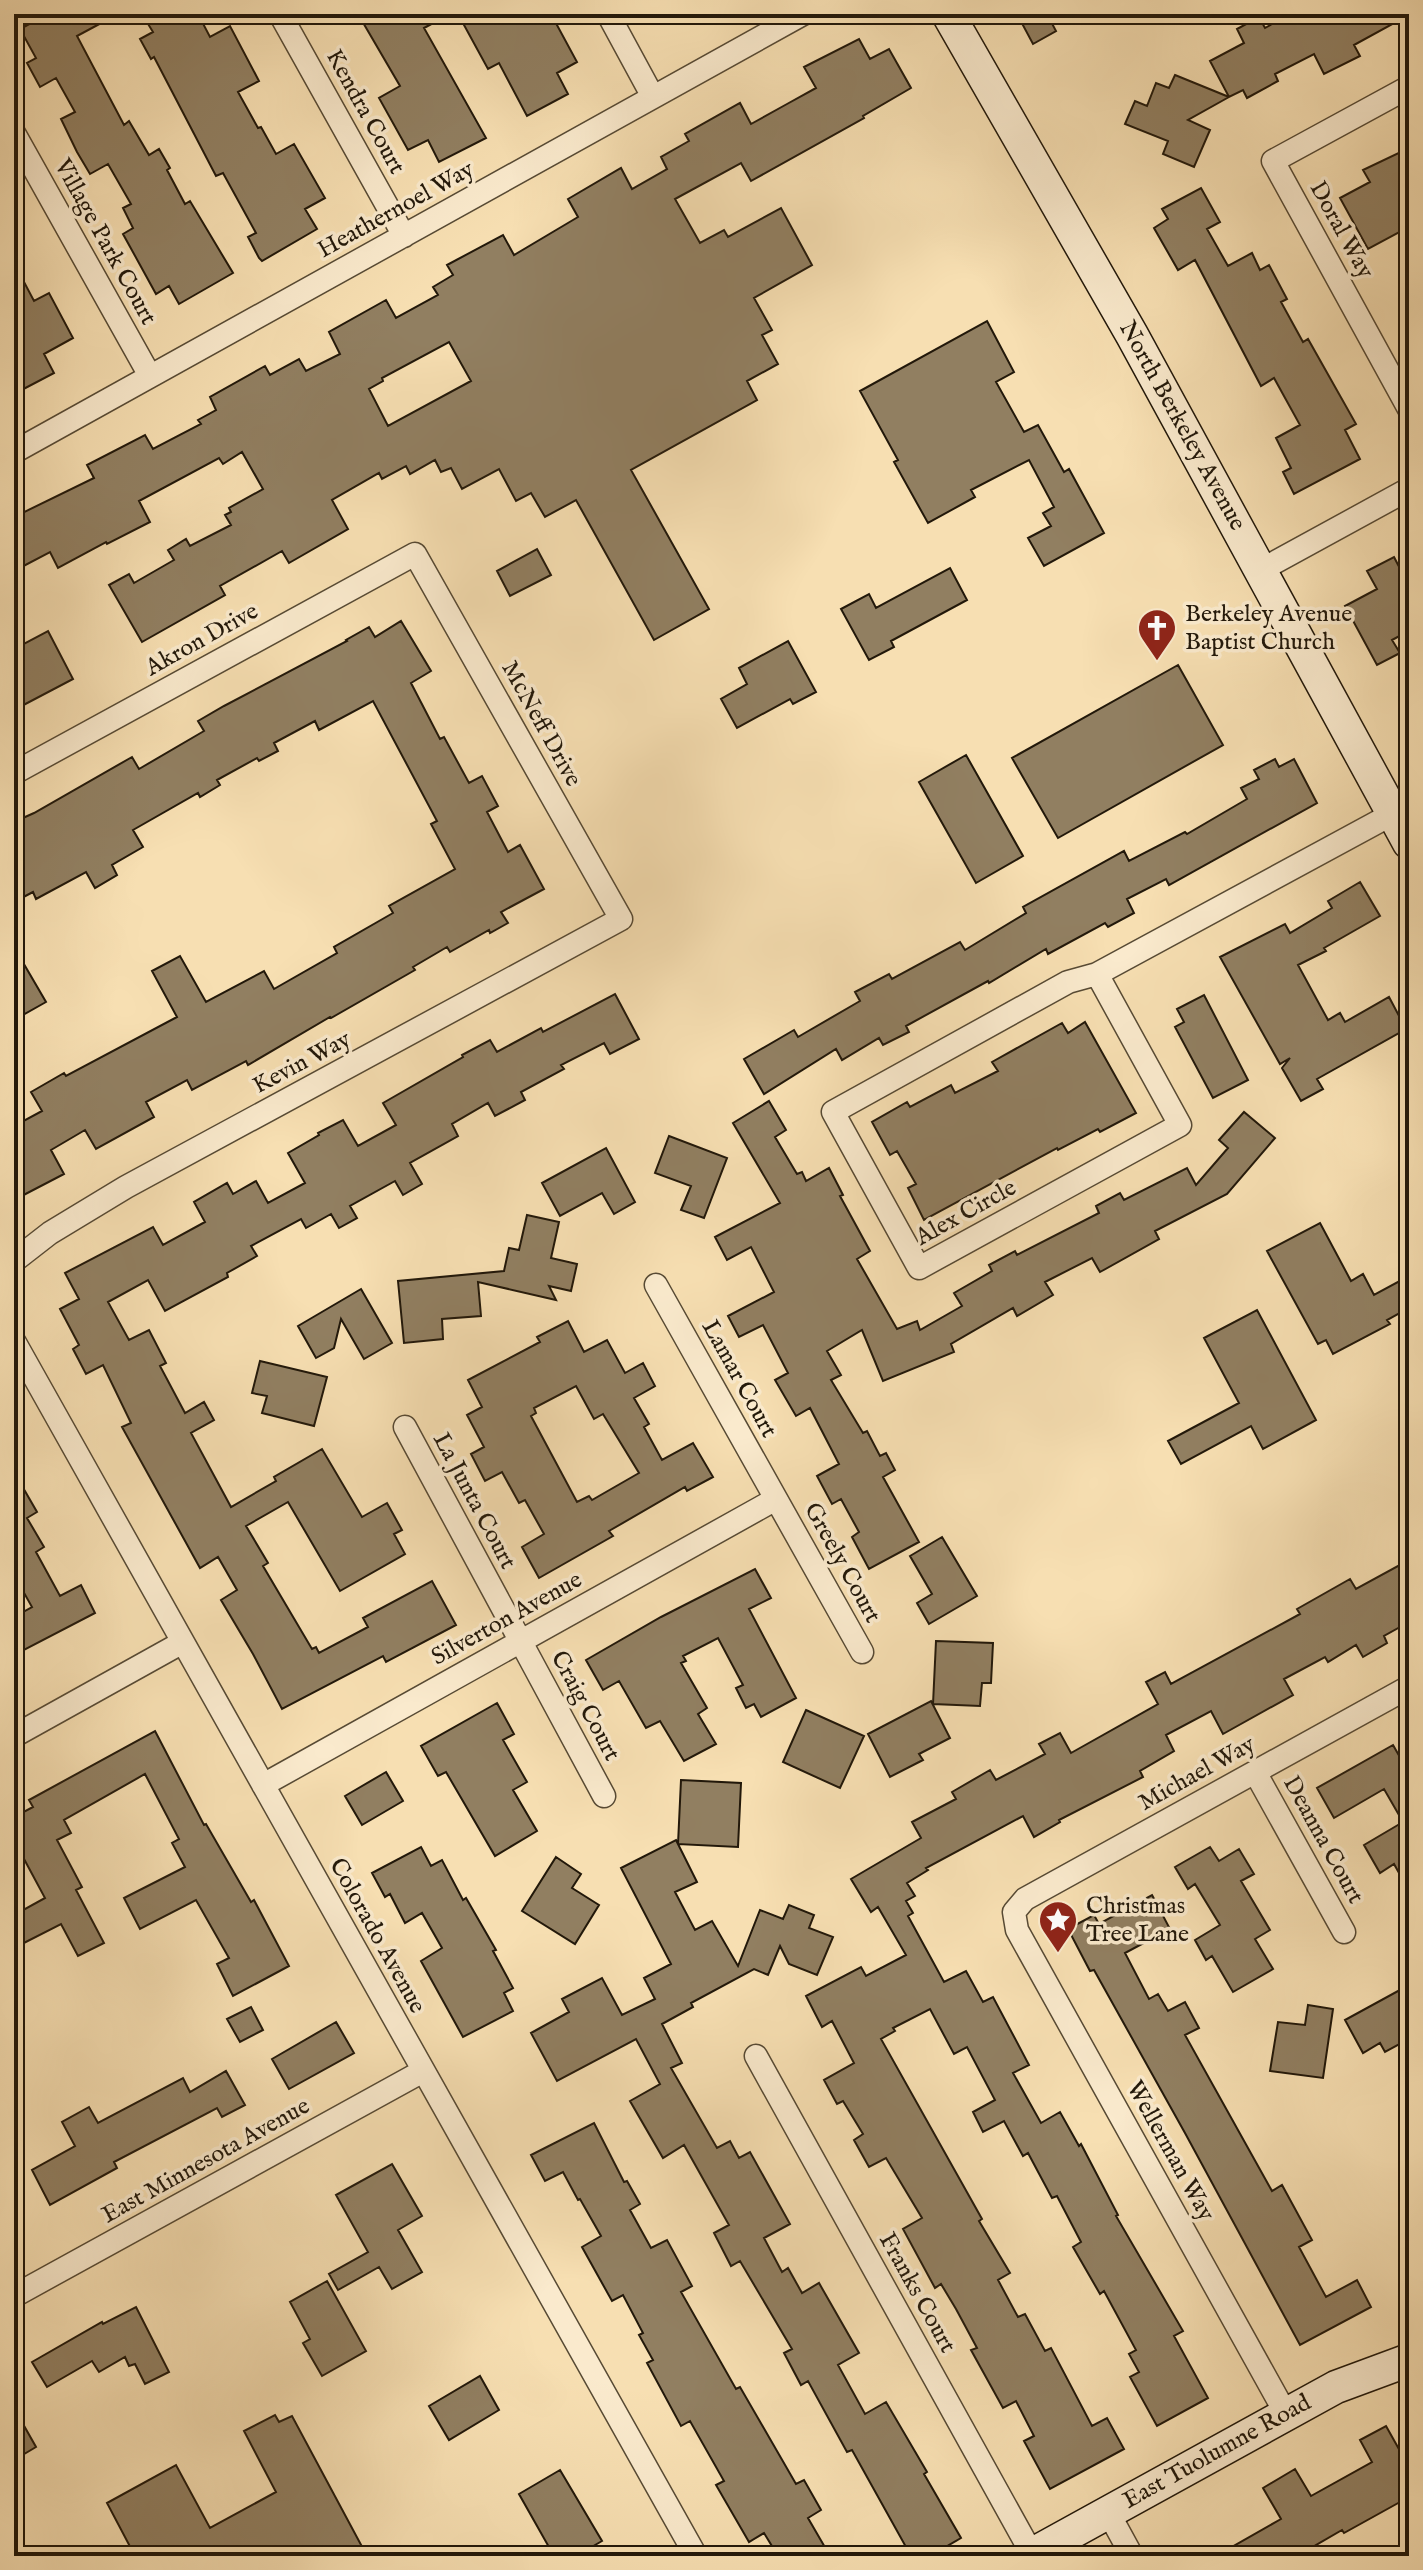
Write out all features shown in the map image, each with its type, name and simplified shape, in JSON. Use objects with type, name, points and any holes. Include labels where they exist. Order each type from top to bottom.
[{"type":"street","name":"Kendra Court","points":[[280,14],[404,236]]},
{"type":"street","points":[[608,14],[653,97]]},
{"type":"street","name":"Heathernoel Way","points":[[14,452],[803,14]]},
{"type":"street","name":"North Berkeley Avenue","points":[[948,14],[1132,335],[1261,570],[1401,810],[1409,843]]},
{"type":"street","name":"Doral Way","points":[[1409,87],[1273,161],[1409,409]]},
{"type":"street","name":"Village Park Court","points":[[14,133],[150,376]]},
{"type":"street","points":[[1261,570],[1409,489]]},
{"type":"street","name":"Akron Drive","points":[[14,773],[415,554]]},
{"type":"street","name":"McNeff Drive","points":[[415,554],[621,919]]},
{"type":"street","name":"Alex Circle","points":[[1097,974],[1180,1125],[919,1268],[833,1112],[1068,982],[1097,974],[1401,810]]},
{"type":"street","name":"Kevin Way","points":[[14,1261],[50,1233],[126,1187],[621,919]]},
{"type":"street","name":"Lamar Court","points":[[656,1285],[776,1499]]},
{"type":"street","name":"Colorado Avenue","points":[[14,1341],[696,2556]]},
{"type":"street","name":"La Junta Court","points":[[405,1427],[521,1642]]},
{"type":"street","name":"Silverton Avenue","points":[[263,1785],[776,1499]]},
{"type":"street","name":"Greely Court","points":[[776,1499],[862,1652]]},
{"type":"street","points":[[14,1736],[183,1642]]},
{"type":"street","name":"Craig Court","points":[[521,1642],[604,1796]]},
{"type":"street","name":"Michael Way","points":[[1014,1912],[1025,1899],[1409,1687]]},
{"type":"street","name":"Deanna Court","points":[[1255,1772],[1344,1932]]},
{"type":"street","name":"Wellerman Way","points":[[1014,1912],[1017,1930],[1286,2414]]},
{"type":"street","name":"Franks Court","points":[[756,2056],[1031,2555]]},
{"type":"street","name":"East Minnesota Avenue","points":[[14,2296],[423,2071]]},
{"type":"street","name":"East Tuolumne Road","points":[[1031,2555],[1349,2381],[1409,2360]]},
{"type":"street","points":[[1108,2512],[1132,2556]]},
{"type":"building","points":[[48,14],[118,14],[77,36],[124,125],[129,121],[149,155],[159,149],[185,204],[190,201],[233,273],[179,304],[169,286],[156,294],[123,234],[133,228],[123,208],[131,204],[108,164],[90,174],[61,119],[75,112],[56,78],[40,87],[27,63],[36,58],[20,29]]},
{"type":"building","points":[[142,14],[198,14],[210,37],[230,26],[259,81],[238,92],[276,154],[294,144],[325,198],[305,209],[317,229],[262,261],[259,258],[248,237],[256,233],[223,173],[216,176],[154,57],[151,59],[140,39],[153,32]]},
{"type":"building","points":[[358,14],[450,14],[424,28],[486,138],[439,162],[428,140],[408,150],[379,98],[400,86]]},
{"type":"building","points":[[458,14],[551,14],[577,62],[557,73],[568,94],[527,116],[499,63],[488,69]]},
{"type":"building","points":[[1017,14],[1047,14],[1056,31],[1033,44]]},
{"type":"building","points":[[1290,14],[1409,15],[1354,45],[1360,56],[1324,74],[1314,54],[1275,74],[1278,81],[1247,98],[1243,90],[1229,97],[1210,61],[1244,43],[1237,29],[1259,17],[1265,28]]},
{"type":"building","points":[[859,39],[870,59],[889,49],[911,88],[751,181],[741,163],[675,199],[700,243],[724,230],[728,237],[781,208],[812,265],[754,298],[772,330],[762,335],[778,364],[747,381],[757,400],[631,470],[709,609],[654,640],[576,500],[545,517],[531,493],[516,501],[499,469],[462,489],[451,468],[441,472],[435,460],[410,474],[406,466],[382,479],[379,473],[332,500],[348,529],[289,563],[282,551],[220,586],[225,595],[142,642],[109,585],[129,574],[134,583],[174,560],[168,550],[186,539],[190,546],[231,525],[225,515],[231,512],[229,508],[263,489],[242,452],[223,464],[219,458],[139,501],[150,522],[58,568],[50,552],[14,571],[14,517],[94,478],[87,465],[145,435],[153,449],[201,424],[198,420],[216,410],[210,397],[265,366],[270,375],[299,359],[306,371],[340,354],[329,332],[386,300],[396,318],[438,295],[433,287],[453,275],[447,265],[503,235],[514,255],[578,217],[568,199],[621,168],[632,189],[667,169],[661,157],[689,141],[685,134],[740,103],[751,124],[816,88],[804,67]],"holes":[[[449,342],[471,381],[388,426],[369,389],[383,381],[382,378]]]},
{"type":"building","points":[[1175,75],[1229,97],[1188,120],[1210,130],[1194,167],[1163,154],[1168,141],[1125,124],[1135,101],[1147,106],[1156,83],[1169,88]]},
{"type":"building","points":[[1409,148],[1409,227],[1368,249],[1340,198],[1370,182],[1363,170]]},
{"type":"building","points":[[1201,188],[1220,222],[1207,229],[1228,266],[1252,253],[1260,270],[1269,265],[1287,299],[1281,302],[1303,342],[1308,339],[1356,424],[1345,430],[1360,459],[1294,494],[1283,472],[1291,468],[1276,438],[1300,425],[1274,378],[1261,386],[1195,260],[1178,270],[1154,228],[1168,219],[1162,209]]},
{"type":"building","points":[[14,263],[34,301],[49,293],[73,338],[44,354],[54,373],[14,394]]},
{"type":"building","points":[[987,321],[1014,372],[996,382],[1024,432],[1038,425],[1064,472],[1069,469],[1104,533],[1044,566],[1028,538],[1051,526],[1043,513],[1054,507],[1029,460],[971,490],[975,497],[928,523],[860,391]]},
{"type":"building","points":[[537,549],[551,575],[510,596],[497,571]]},
{"type":"building","points":[[1394,557],[1409,586],[1409,631],[1392,640],[1400,653],[1377,665],[1345,606],[1377,589],[1367,571]]},
{"type":"building","points":[[950,568],[967,600],[891,641],[894,647],[869,660],[841,609],[869,594],[876,608]]},
{"type":"building","points":[[401,621],[431,671],[411,683],[440,739],[444,737],[469,783],[482,776],[498,806],[487,812],[508,852],[520,845],[544,889],[501,912],[508,923],[450,952],[447,947],[413,967],[415,970],[248,1065],[246,1061],[192,1090],[187,1080],[146,1102],[154,1117],[96,1149],[85,1130],[51,1150],[64,1174],[14,1200],[14,1126],[42,1111],[31,1092],[177,1017],[152,971],[180,956],[206,1002],[264,971],[274,989],[337,953],[334,947],[393,913],[389,906],[455,869],[431,824],[437,821],[373,701],[319,730],[315,721],[274,743],[278,751],[259,761],[257,758],[217,780],[220,785],[200,797],[198,793],[133,830],[143,847],[112,865],[117,875],[95,888],[86,872],[36,899],[33,892],[14,902],[14,850],[21,846],[14,832],[14,822],[132,757],[139,769],[204,731],[198,721],[224,706],[369,627],[375,637]]},
{"type":"building","points":[[48,631],[73,679],[14,710],[14,649]]},
{"type":"building","points":[[788,641],[816,692],[793,704],[790,699],[737,728],[721,699],[747,684],[739,668]]},
{"type":"building","points":[[1178,665],[1223,745],[1058,838],[1012,758]]},
{"type":"building","points":[[966,755],[1023,856],[976,883],[919,782]]},
{"type":"building","points":[[1275,759],[1279,767],[1294,759],[1317,803],[1169,885],[1166,879],[1127,899],[1134,913],[1108,927],[1105,923],[1048,954],[1046,949],[906,1026],[909,1032],[883,1045],[879,1038],[842,1060],[836,1049],[764,1094],[744,1059],[794,1030],[798,1037],[860,1001],[855,992],[889,974],[892,979],[960,942],[965,950],[1026,913],[1023,907],[1124,851],[1129,861],[1185,832],[1187,834],[1247,799],[1241,788],[1259,779],[1254,770]]},
{"type":"building","points":[[1360,882],[1380,916],[1298,965],[1328,1020],[1340,1013],[1345,1022],[1389,997],[1406,1029],[1317,1079],[1323,1089],[1301,1101],[1282,1068],[1290,1058],[1280,1064],[1220,957],[1285,924],[1290,933],[1332,908],[1328,901]]},
{"type":"building","points":[[14,947],[46,1002],[14,1020]]},
{"type":"building","points":[[615,994],[639,1039],[610,1054],[604,1043],[561,1065],[564,1069],[521,1092],[525,1100],[495,1116],[488,1103],[452,1124],[458,1136],[410,1163],[422,1184],[403,1195],[395,1181],[350,1206],[357,1218],[339,1228],[331,1214],[306,1228],[301,1219],[251,1246],[257,1256],[227,1273],[228,1277],[165,1311],[148,1280],[108,1302],[129,1340],[149,1330],[166,1363],[160,1366],[185,1413],[204,1402],[214,1420],[191,1433],[231,1507],[322,1449],[362,1517],[387,1503],[402,1530],[394,1534],[405,1554],[340,1591],[288,1502],[246,1526],[268,1563],[263,1566],[312,1649],[316,1647],[319,1653],[368,1627],[363,1618],[432,1581],[456,1625],[386,1662],[383,1656],[282,1709],[221,1600],[237,1590],[218,1557],[200,1568],[122,1427],[131,1423],[103,1365],[86,1374],[73,1349],[79,1345],[60,1309],[79,1299],[65,1273],[153,1227],[163,1245],[205,1222],[194,1202],[227,1183],[233,1194],[256,1181],[268,1203],[305,1183],[288,1153],[318,1133],[343,1120],[358,1146],[396,1125],[383,1103],[462,1055],[490,1040],[497,1052]]},
{"type":"building","points":[[1204,995],[1248,1080],[1213,1098],[1175,1027],[1184,1022],[1177,1009]]},
{"type":"building","points":[[1085,1022],[1136,1113],[1100,1132],[1098,1129],[1057,1148],[924,1220],[908,1188],[916,1184],[897,1151],[890,1155],[872,1122],[907,1102],[910,1107],[951,1085],[955,1093],[998,1071],[992,1062],[1062,1023],[1068,1033]]},
{"type":"building","points":[[769,1101],[786,1130],[775,1137],[797,1174],[802,1172],[806,1181],[829,1168],[843,1195],[840,1196],[870,1251],[857,1259],[897,1329],[917,1321],[920,1330],[962,1306],[954,1293],[992,1271],[989,1265],[1015,1251],[1017,1255],[1099,1213],[1096,1206],[1120,1193],[1124,1200],[1187,1168],[1196,1185],[1228,1148],[1219,1140],[1244,1112],[1275,1138],[1227,1194],[1155,1231],[1159,1239],[1100,1272],[1092,1258],[1045,1282],[1053,1295],[1017,1316],[1013,1308],[951,1344],[954,1352],[883,1381],[862,1330],[827,1351],[841,1375],[831,1380],[863,1433],[867,1431],[880,1456],[886,1453],[895,1470],[883,1477],[919,1542],[869,1569],[852,1537],[859,1532],[841,1499],[832,1504],[817,1476],[839,1464],[810,1408],[796,1416],[775,1380],[788,1373],[763,1325],[739,1337],[728,1316],[774,1292],[751,1247],[727,1260],[715,1237],[780,1203],[733,1123]]},
{"type":"building","points":[[669,1136],[727,1158],[704,1218],[681,1210],[691,1186],[655,1173]]},
{"type":"building","points":[[606,1148],[635,1202],[614,1214],[602,1193],[560,1216],[542,1183]]},
{"type":"building","points":[[527,1215],[559,1222],[551,1258],[577,1264],[571,1291],[549,1286],[556,1300],[478,1282],[481,1316],[442,1319],[443,1339],[404,1343],[398,1281],[504,1271],[509,1248],[519,1250]]},
{"type":"building","points":[[1320,1223],[1351,1281],[1363,1274],[1374,1295],[1409,1276],[1409,1308],[1387,1320],[1390,1324],[1333,1354],[1326,1340],[1318,1344],[1267,1251]]},
{"type":"building","points":[[361,1289],[392,1343],[364,1359],[341,1319],[334,1348],[316,1358],[298,1326]]},
{"type":"building","points":[[1257,1310],[1316,1420],[1263,1449],[1251,1426],[1181,1464],[1168,1441],[1239,1403],[1204,1338]]},
{"type":"building","points":[[568,1321],[584,1352],[607,1340],[625,1373],[643,1363],[655,1386],[634,1398],[649,1424],[644,1427],[662,1460],[693,1443],[713,1477],[687,1491],[685,1487],[609,1531],[613,1536],[539,1578],[522,1547],[544,1534],[525,1500],[519,1503],[502,1472],[485,1481],[471,1454],[484,1447],[467,1415],[482,1407],[468,1380],[540,1342],[537,1337]],"holes":[[[576,1386],[594,1419],[603,1414],[639,1473],[592,1500],[589,1496],[577,1502],[531,1416],[536,1413],[534,1408]]]},
{"type":"building","points":[[260,1361],[327,1377],[314,1426],[262,1413],[267,1396],[252,1393]]},
{"type":"building","points":[[14,1472],[37,1512],[27,1518],[44,1547],[36,1552],[60,1596],[81,1585],[95,1613],[22,1651],[14,1637],[14,1617],[32,1607],[14,1575]]},
{"type":"building","points":[[942,1537],[977,1596],[929,1624],[917,1603],[932,1594],[910,1556]]},
{"type":"building","points":[[1409,1560],[1409,1622],[1384,1636],[1387,1643],[1363,1657],[1356,1645],[1328,1662],[1325,1657],[1284,1679],[1293,1695],[1223,1734],[1211,1711],[1166,1735],[1174,1751],[1140,1771],[1143,1777],[1059,1820],[1034,1837],[1023,1816],[926,1868],[928,1870],[907,1883],[915,1896],[906,1901],[913,1913],[908,1916],[944,1982],[966,1971],[983,2002],[993,1997],[1029,2065],[1013,2073],[1041,2123],[1060,2112],[1079,2146],[1081,2144],[1116,2216],[1183,2331],[1174,2336],[1208,2398],[1157,2426],[1130,2377],[1139,2372],[1129,2354],[1136,2350],[1104,2291],[1100,2294],[1073,2247],[1081,2242],[1057,2196],[1052,2198],[1028,2153],[1023,2156],[1004,2121],[983,2132],[973,2112],[995,2100],[967,2047],[954,2054],[930,2009],[893,2028],[895,2031],[881,2039],[1010,2273],[998,2280],[1018,2317],[1025,2314],[1045,2351],[1051,2348],[1092,2426],[1107,2418],[1124,2449],[1050,2489],[1024,2441],[1034,2436],[1016,2401],[1003,2408],[971,2350],[977,2348],[956,2309],[941,2284],[935,2288],[903,2229],[922,2218],[886,2158],[869,2167],[854,2140],[863,2134],[843,2101],[837,2104],[824,2080],[854,2063],[832,2021],[822,2027],[806,1996],[861,1967],[866,1976],[906,1955],[878,1907],[871,1912],[851,1879],[921,1838],[912,1822],[956,1799],[952,1792],[990,1770],[996,1780],[1045,1754],[1039,1744],[1060,1733],[1071,1753],[1158,1704],[1146,1682],[1165,1672],[1171,1684],[1300,1614],[1297,1609],[1350,1579],[1356,1589]]},
{"type":"building","points":[[755,1569],[771,1598],[749,1609],[796,1698],[761,1717],[754,1704],[746,1708],[736,1688],[743,1685],[718,1638],[683,1656],[686,1661],[681,1663],[707,1708],[698,1714],[716,1744],[684,1761],[660,1721],[646,1728],[619,1681],[603,1690],[586,1660]]},
{"type":"building","points":[[936,1641],[993,1643],[991,1683],[982,1683],[980,1706],[933,1704]]},
{"type":"building","points":[[931,1701],[950,1738],[919,1754],[923,1760],[890,1777],[868,1734]]},
{"type":"building","points":[[497,1703],[514,1734],[503,1740],[527,1782],[513,1790],[537,1831],[495,1856],[446,1772],[438,1776],[421,1746]]},
{"type":"building","points":[[806,1710],[864,1736],[840,1788],[783,1762]]},
{"type":"building","points":[[155,1731],[204,1825],[251,1902],[254,1900],[289,1966],[233,1996],[217,1964],[229,1958],[196,1900],[140,1929],[124,1898],[185,1867],[172,1843],[179,1839],[145,1774],[64,1820],[71,1833],[57,1840],[82,1887],[76,1890],[104,1943],[78,1956],[61,1924],[14,1948],[14,1915],[45,1898],[24,1859],[14,1865],[14,1817],[33,1807],[29,1800]]},
{"type":"building","points":[[1393,1745],[1409,1773],[1409,1891],[1394,1864],[1380,1873],[1364,1845],[1403,1822],[1384,1789],[1334,1818],[1317,1788]]},
{"type":"building","points":[[386,1772],[403,1801],[362,1825],[345,1796]]},
{"type":"building","points":[[681,1780],[741,1783],[738,1847],[678,1844]]},
{"type":"building","points":[[676,1840],[697,1882],[675,1892],[695,1930],[712,1921],[738,1966],[760,1910],[783,1919],[789,1905],[814,1915],[809,1928],[833,1937],[817,1975],[789,1964],[780,1946],[768,1975],[754,1969],[691,2003],[693,2007],[662,2024],[682,2063],[671,2068],[717,2148],[730,2141],[739,2158],[750,2152],[790,2224],[764,2238],[782,2272],[788,2268],[802,2293],[819,2283],[859,2353],[838,2365],[865,2414],[886,2402],[961,2538],[930,2556],[911,2556],[852,2450],[847,2452],[808,2381],[801,2385],[784,2353],[792,2349],[740,2261],[731,2266],[714,2233],[729,2225],[684,2145],[663,2158],[630,2101],[660,2084],[636,2039],[557,2081],[531,2033],[569,2012],[562,1999],[602,1978],[622,2015],[655,1999],[644,1978],[671,1964],[621,1868]]},
{"type":"building","points":[[421,1847],[431,1866],[442,1860],[463,1900],[466,1898],[496,1950],[493,1951],[513,1988],[504,1993],[513,2011],[463,2037],[421,1961],[442,1948],[422,1913],[405,1923],[390,1894],[385,1897],[372,1873]]},
{"type":"building","points":[[1210,1847],[1219,1861],[1239,1849],[1254,1874],[1241,1881],[1270,1930],[1255,1939],[1273,1969],[1233,1992],[1212,1956],[1206,1960],[1195,1940],[1220,1925],[1195,1884],[1188,1889],[1175,1867]]},
{"type":"building","points":[[556,1857],[581,1874],[572,1888],[599,1905],[575,1944],[522,1911]]},
{"type":"building","points":[[1152,1895],[1170,1929],[1125,1953],[1149,1999],[1158,1994],[1168,2011],[1185,2002],[1199,2028],[1185,2035],[1272,2191],[1282,2185],[1312,2240],[1299,2247],[1326,2297],[1357,2280],[1371,2307],[1300,2345],[1185,2133],[1068,1929],[1094,1915],[1099,1924]]},
{"type":"building","points":[[1409,1985],[1409,2039],[1385,2052],[1380,2043],[1363,2053],[1345,2020]]},
{"type":"building","points":[[1308,2005],[1333,2009],[1323,2078],[1270,2071],[1278,2022],[1305,2025]]},
{"type":"building","points":[[251,2007],[263,2030],[240,2042],[227,2019]]},
{"type":"building","points":[[336,2022],[354,2053],[289,2089],[272,2059]]},
{"type":"building","points":[[226,2071],[245,2105],[222,2117],[217,2108],[114,2162],[117,2168],[50,2205],[32,2170],[75,2146],[62,2122],[89,2107],[98,2123],[183,2078],[190,2092]]},
{"type":"building","points":[[594,2123],[624,2182],[627,2181],[640,2204],[630,2210],[651,2248],[667,2240],[692,2286],[681,2292],[736,2389],[740,2387],[796,2484],[804,2480],[821,2510],[808,2518],[830,2556],[778,2556],[764,2533],[749,2542],[716,2485],[724,2481],[690,2421],[681,2426],[647,2363],[653,2360],[623,2295],[612,2301],[582,2247],[601,2236],[563,2172],[545,2181],[531,2155]]},
{"type":"building","points":[[392,2164],[422,2216],[398,2230],[422,2272],[392,2289],[379,2267],[338,2290],[329,2274],[368,2252],[336,2195]]},
{"type":"building","points":[[327,2281],[366,2351],[322,2376],[303,2343],[310,2339],[290,2302]]},
{"type":"building","points":[[136,2307],[169,2372],[145,2384],[135,2364],[129,2366],[125,2357],[99,2372],[92,2361],[47,2387],[32,2362],[102,2322]]},
{"type":"building","points":[[480,2376],[499,2410],[449,2440],[429,2406]]},
{"type":"building","points":[[14,2408],[36,2447],[14,2460]]},
{"type":"building","points":[[275,2415],[279,2422],[292,2416],[367,2556],[135,2556],[107,2503],[176,2465],[210,2528],[276,2492],[244,2431]]},
{"type":"building","points":[[1386,2426],[1409,2467],[1409,2497],[1297,2556],[1216,2556],[1281,2519],[1263,2488],[1295,2469],[1311,2496],[1372,2462],[1360,2440]]},
{"type":"building","points":[[560,2470],[602,2541],[576,2556],[554,2556],[519,2494]]},
{"type":"place","name":"Berkeley Avenue Baptist Church","points":[[1157,662]]},
{"type":"place","name":"Christmas Tree Lane","points":[[1058,1954]]}]
